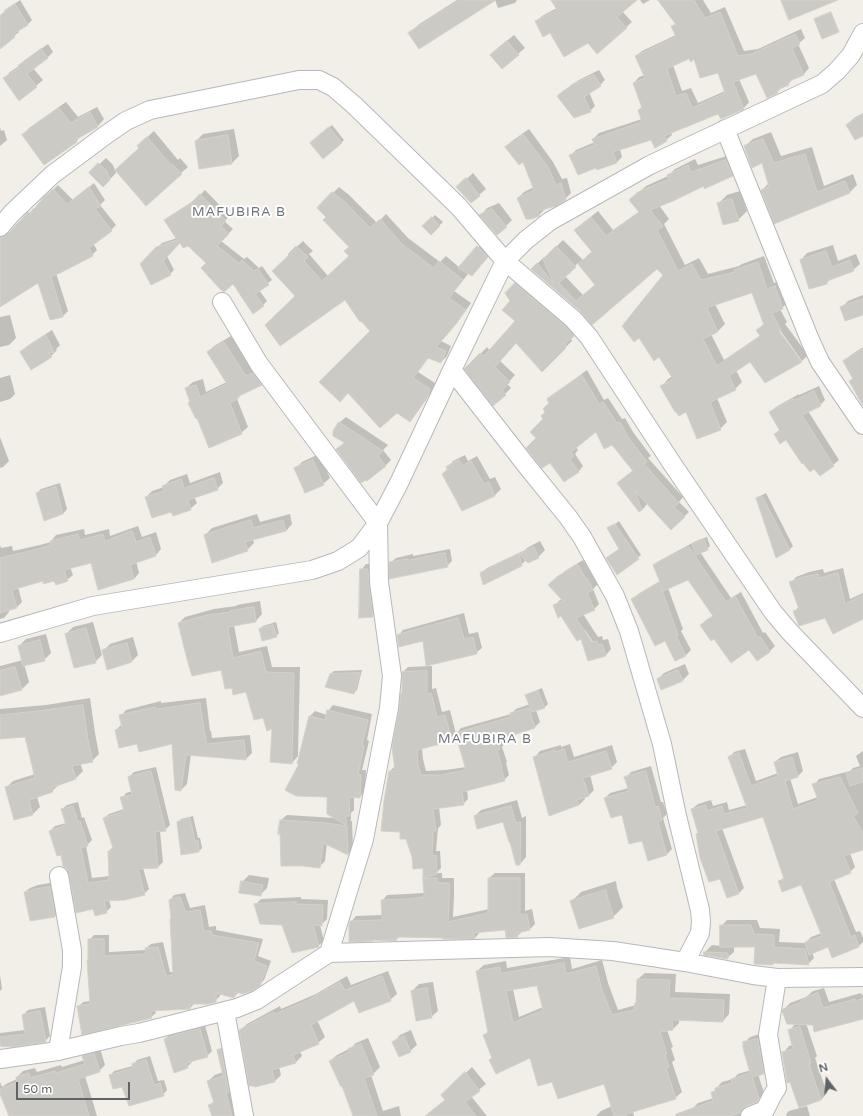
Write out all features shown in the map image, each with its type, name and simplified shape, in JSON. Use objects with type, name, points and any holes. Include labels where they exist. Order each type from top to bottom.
[{"type":"street","points":[[0,633],[93,606],[312,570],[338,562],[359,548],[378,523],[399,483],[505,261],[526,240],[550,221],[650,165],[822,84],[837,71],[851,55],[863,33]]},
{"type":"street","points":[[0,227],[12,213],[52,175],[106,134],[126,121],[150,110],[299,80],[319,80],[333,87],[354,105],[459,207],[505,261],[573,318],[589,337],[673,465],[773,612],[789,631],[863,708]]},
{"type":"street","points":[[725,129],[820,362],[863,425]]},
{"type":"street","points":[[222,302],[259,364],[378,523],[379,582],[392,676],[389,708],[364,839],[329,953]]},
{"type":"street","points":[[452,370],[568,517],[582,537],[615,596],[629,631],[662,744],[677,816],[700,910],[700,933],[685,962]]},
{"type":"street","points":[[58,1051],[72,968],[72,950],[59,876]]},
{"type":"street","points":[[0,1059],[58,1051],[139,1033],[237,1008],[257,1000],[329,953],[548,947],[613,951],[777,978],[855,977],[863,965]]},
{"type":"street","points":[[750,1116],[765,1110],[778,1088],[768,1035],[777,978]]},
{"type":"street","points":[[225,1011],[244,1116]]},
{"type":"building","points":[[460,0],[496,0],[419,49],[408,33]]},
{"type":"building","points":[[551,0],[637,0],[617,17],[627,28],[597,54],[588,43],[564,57],[550,33],[543,37],[535,21],[557,10]]},
{"type":"building","points":[[658,0],[694,0],[705,18],[720,12],[738,56],[751,54],[795,34],[800,44],[792,48],[804,75],[787,82],[789,85],[777,90],[778,93],[767,98],[756,74],[733,82],[744,109],[721,119],[718,114],[664,136],[667,141],[655,148],[651,140],[613,152],[617,163],[597,170],[596,168],[578,175],[569,155],[595,145],[592,139],[642,122],[638,110],[642,108],[633,83],[645,78],[635,56],[676,37],[671,26],[676,25]],"holes":[[[689,59],[691,62],[694,59],[700,78],[718,73],[725,93],[692,108],[686,93],[676,96],[667,69]]]},
{"type":"building","points":[[781,0],[838,0],[789,20]]},
{"type":"building","points":[[15,4],[28,25],[13,34],[15,37],[0,49],[0,16],[5,12],[4,11]]},
{"type":"building","points":[[831,12],[839,32],[822,39],[814,19]]},
{"type":"building","points":[[507,41],[519,55],[502,69],[490,55]]},
{"type":"building","points":[[41,49],[48,58],[27,74],[37,87],[19,101],[3,78],[19,68],[18,66]]},
{"type":"building","points":[[594,75],[601,86],[584,97],[591,112],[574,118],[557,96],[573,84]]},
{"type":"building","points":[[59,108],[71,123],[90,112],[98,127],[75,140],[77,142],[44,165],[22,135]]},
{"type":"building","points":[[863,114],[863,136],[855,140],[846,125]]},
{"type":"building","points":[[329,127],[342,143],[323,159],[310,143]]},
{"type":"building","points":[[523,134],[548,167],[556,185],[561,183],[566,200],[556,206],[537,211],[540,216],[531,219],[526,219],[517,198],[534,190],[523,162],[519,165],[505,147]]},
{"type":"building","points":[[228,135],[232,164],[199,169],[195,141]]},
{"type":"building","points":[[147,137],[171,165],[172,164],[182,174],[146,206],[115,170],[139,148],[137,146]]},
{"type":"building","points":[[763,139],[774,163],[805,154],[817,192],[845,181],[850,193],[774,224],[761,190],[769,187],[762,163],[752,168],[744,146]]},
{"type":"building","points":[[726,160],[733,176],[704,189],[704,186],[650,210],[663,226],[657,230],[678,271],[692,264],[701,280],[735,272],[734,270],[758,262],[767,289],[775,286],[783,309],[772,313],[781,330],[779,331],[802,362],[765,383],[750,362],[729,376],[736,390],[710,402],[721,430],[697,439],[686,412],[679,416],[675,412],[660,386],[673,379],[659,357],[654,361],[639,338],[634,342],[622,326],[663,275],[657,269],[592,325],[580,311],[531,269],[537,263],[554,284],[543,259],[556,246],[576,267],[559,283],[576,301],[595,285],[578,264],[592,252],[574,230],[591,217],[606,236],[639,212],[629,200],[638,192],[669,179],[667,175],[688,165],[691,172]],"holes":[[[752,293],[764,325],[756,330],[760,336],[717,366],[703,339],[718,332],[707,308]]]},
{"type":"building","points":[[98,163],[107,171],[110,180],[103,187],[89,173]]},
{"type":"building","points":[[466,178],[480,196],[471,203],[456,187]]},
{"type":"building","points":[[89,187],[101,206],[95,209],[112,231],[89,248],[93,256],[51,277],[63,317],[50,320],[38,283],[0,307],[0,237],[4,237],[8,234],[28,212],[30,214],[44,197],[53,189],[67,204]]},
{"type":"building","points":[[332,192],[343,200],[370,228],[380,219],[402,244],[434,268],[439,261],[463,280],[449,298],[466,310],[436,347],[446,351],[441,363],[428,358],[413,378],[430,389],[427,398],[410,422],[397,413],[380,428],[348,393],[340,402],[319,382],[370,331],[361,321],[360,322],[345,300],[280,346],[265,325],[295,296],[272,271],[296,246],[308,257],[304,261],[322,281],[349,256],[344,251],[349,247],[323,220],[326,217],[317,208]]},
{"type":"building","points":[[200,194],[226,221],[221,226],[229,234],[217,246],[239,263],[242,260],[254,271],[258,269],[269,285],[255,294],[264,306],[253,314],[233,284],[224,292],[220,289],[201,268],[206,263],[188,246],[183,248],[180,243],[163,261],[171,275],[151,285],[140,264],[156,247],[177,240],[164,220],[191,203]]},
{"type":"building","points":[[732,199],[739,221],[723,225],[717,203]]},
{"type":"building","points":[[492,209],[507,227],[497,235],[479,215]]},
{"type":"building","points":[[432,217],[440,226],[431,235],[422,226]]},
{"type":"building","points":[[477,246],[488,257],[472,276],[458,268]]},
{"type":"building","points":[[826,251],[832,267],[850,260],[854,271],[827,281],[827,284],[809,289],[800,260]]},
{"type":"building","points":[[515,283],[566,327],[574,336],[565,344],[566,348],[542,372],[516,343],[495,367],[510,382],[502,390],[506,395],[493,406],[464,369],[480,353],[484,356],[515,321],[502,310],[510,301],[505,293]]},
{"type":"building","points":[[863,299],[863,315],[845,321],[840,307]]},
{"type":"building","points":[[46,335],[54,352],[49,353],[52,357],[31,370],[20,352]]},
{"type":"building","points":[[224,342],[246,376],[253,373],[262,385],[237,397],[238,399],[230,403],[242,434],[209,448],[197,418],[196,419],[188,403],[190,402],[185,388],[196,385],[200,397],[227,384],[207,352]]},
{"type":"building","points":[[863,349],[863,406],[849,381],[853,379],[843,361]]},
{"type":"building","points":[[582,375],[599,404],[603,402],[617,423],[620,422],[628,437],[647,462],[644,464],[679,503],[674,507],[685,517],[671,530],[635,491],[642,510],[639,512],[617,483],[633,471],[612,445],[604,449],[596,432],[571,452],[574,456],[570,459],[579,472],[564,482],[550,463],[542,468],[526,448],[536,438],[530,432],[543,419],[541,416],[545,412],[543,409],[549,403],[547,399]]},
{"type":"building","points":[[814,391],[821,406],[802,415],[834,466],[820,476],[814,469],[810,472],[803,463],[802,464],[786,440],[780,444],[774,434],[780,431],[769,412],[793,399],[794,400]]},
{"type":"building","points":[[339,422],[383,451],[378,456],[386,466],[367,481],[366,480],[361,483],[336,449],[345,443],[333,436],[333,431]]},
{"type":"building","points":[[313,460],[324,485],[305,493],[294,468]]},
{"type":"building","points":[[459,460],[462,466],[471,461],[484,484],[489,482],[495,496],[462,511],[442,474],[448,470],[446,467]]},
{"type":"building","points":[[214,478],[218,490],[188,500],[191,510],[173,516],[171,512],[152,518],[145,497],[164,491],[162,486],[181,479],[184,488]]},
{"type":"building","points":[[56,487],[63,514],[44,521],[36,493]]},
{"type":"building","points":[[762,496],[790,550],[776,558],[756,498]]},
{"type":"building","points":[[251,520],[253,528],[283,520],[286,531],[245,542],[248,551],[212,563],[204,535]]},
{"type":"building","points":[[615,524],[639,559],[617,575],[606,558],[619,549],[607,528]]},
{"type":"building","points":[[132,531],[136,542],[150,537],[156,556],[130,565],[134,579],[98,590],[91,563],[64,570],[68,581],[56,585],[54,581],[43,584],[43,581],[12,590],[17,608],[0,613],[0,558],[35,550],[51,545],[50,541],[78,534],[80,540],[103,534],[105,541]]},
{"type":"building","points":[[704,539],[708,550],[696,555],[692,544]]},
{"type":"building","points":[[534,547],[539,558],[528,563],[519,554]]},
{"type":"building","points":[[689,547],[726,602],[735,596],[758,638],[760,636],[770,652],[757,661],[749,650],[731,663],[714,639],[711,641],[700,625],[713,616],[688,580],[663,591],[661,587],[678,635],[676,636],[686,656],[675,661],[665,641],[655,646],[631,599],[660,582],[653,565]]},
{"type":"building","points":[[445,553],[448,567],[389,579],[389,562]]},
{"type":"building","points":[[519,554],[522,566],[483,585],[480,573]]},
{"type":"building","points":[[578,565],[593,590],[587,593],[595,610],[576,618],[592,642],[597,641],[598,645],[602,644],[606,656],[588,661],[581,639],[577,641],[561,616],[558,618],[553,605],[563,601],[548,585],[558,576]]},
{"type":"building","points":[[360,569],[368,569],[373,617],[359,618]]},
{"type":"building","points":[[838,573],[845,604],[863,595],[863,619],[833,634],[825,618],[799,626],[793,611],[799,609],[789,582],[818,574],[819,578]]},
{"type":"building","points":[[254,607],[256,622],[228,627],[233,658],[261,651],[266,672],[294,673],[292,764],[270,762],[272,729],[267,731],[263,718],[254,720],[246,692],[233,695],[232,688],[225,689],[221,670],[192,676],[178,623],[207,615]]},
{"type":"building","points":[[458,618],[464,639],[473,637],[477,654],[426,666],[423,641],[399,647],[397,635]]},
{"type":"building","points":[[273,625],[277,637],[262,641],[259,629]]},
{"type":"building","points":[[86,628],[96,663],[74,668],[65,634]]},
{"type":"building","points":[[40,640],[45,661],[23,666],[18,646]]},
{"type":"building","points":[[127,643],[132,662],[107,670],[102,650]]},
{"type":"building","points":[[15,667],[22,690],[0,696],[0,671]]},
{"type":"building","points":[[678,670],[683,681],[661,690],[657,679]]},
{"type":"building","points":[[427,671],[427,694],[431,693],[437,717],[445,715],[452,741],[417,750],[418,765],[421,775],[441,775],[466,770],[455,733],[511,717],[510,713],[529,708],[535,728],[498,740],[500,749],[497,750],[505,781],[462,792],[464,805],[433,809],[436,831],[433,831],[432,856],[436,855],[437,874],[423,878],[423,868],[413,869],[412,857],[406,839],[400,839],[400,832],[381,831],[389,771],[395,771],[392,747],[402,693],[402,672]]},
{"type":"building","points":[[360,673],[354,694],[325,687],[330,674]]},
{"type":"building","points":[[538,691],[545,708],[532,712],[525,695]]},
{"type":"building","points":[[200,703],[206,744],[244,740],[246,760],[186,755],[181,791],[175,790],[172,744],[139,752],[137,744],[119,748],[115,730],[122,728],[119,715],[155,707],[156,709]]},
{"type":"building","points":[[83,705],[93,762],[72,766],[76,779],[51,788],[53,792],[29,800],[33,815],[14,820],[5,787],[35,778],[25,737],[0,739],[0,715]]},
{"type":"building","points":[[327,710],[368,720],[362,745],[364,746],[358,775],[361,775],[360,798],[349,797],[350,816],[346,816],[346,825],[327,814],[327,797],[296,796],[285,790],[299,764],[297,764],[309,716],[325,720]]},
{"type":"building","points":[[564,749],[568,762],[606,751],[612,769],[583,778],[589,796],[577,800],[579,805],[549,816],[533,757],[555,750],[555,752]]},
{"type":"building","points":[[739,753],[751,786],[778,776],[774,762],[792,757],[798,777],[785,781],[793,809],[818,800],[812,784],[840,777],[858,813],[853,816],[863,833],[863,850],[844,856],[851,873],[829,882],[851,937],[855,935],[859,947],[832,958],[828,947],[809,955],[805,942],[822,936],[801,885],[782,892],[778,881],[784,879],[763,817],[716,831],[739,894],[727,898],[720,879],[709,882],[700,858],[696,834],[698,833],[691,809],[706,805],[707,811],[722,806],[724,814],[747,808],[728,757]]},
{"type":"building","points":[[863,768],[863,782],[850,786],[846,773]]},
{"type":"building","points":[[151,771],[166,831],[155,832],[158,868],[138,869],[145,895],[125,900],[104,901],[107,913],[95,916],[93,909],[76,913],[69,874],[67,869],[63,866],[61,855],[57,856],[49,831],[66,825],[61,809],[73,806],[78,822],[80,821],[88,846],[81,848],[88,883],[109,880],[108,851],[114,851],[103,818],[124,811],[120,797],[132,795],[128,777]]},
{"type":"building","points":[[646,771],[655,807],[658,806],[662,820],[658,822],[667,855],[648,861],[642,841],[629,844],[622,815],[611,818],[604,798],[629,791],[624,777]]},
{"type":"building","points":[[511,806],[516,823],[521,822],[520,865],[516,865],[503,822],[477,829],[474,816]]},
{"type":"building","points":[[190,818],[195,841],[198,840],[199,852],[181,855],[177,822]]},
{"type":"building","points":[[280,820],[347,826],[348,855],[323,843],[320,868],[281,866],[280,834],[278,834]]},
{"type":"building","points":[[423,878],[437,878],[437,883],[449,883],[448,922],[488,913],[488,878],[520,878],[520,915],[527,914],[530,930],[517,933],[518,937],[506,938],[505,930],[473,933],[475,939],[397,937],[396,941],[373,940],[349,942],[350,921],[382,920],[381,900],[424,897]]},
{"type":"building","points":[[241,881],[263,885],[261,896],[239,893]]},
{"type":"building","points":[[50,887],[55,917],[30,921],[24,892]]},
{"type":"building","points":[[606,890],[614,918],[579,929],[570,901]]},
{"type":"building","points":[[180,897],[186,912],[200,910],[204,931],[211,931],[212,935],[259,943],[254,961],[267,966],[260,986],[243,994],[236,992],[234,998],[216,993],[216,1002],[208,1004],[190,1004],[190,1009],[150,1011],[152,1018],[82,1035],[77,1006],[90,1004],[87,960],[88,939],[104,939],[104,956],[146,954],[145,948],[158,947],[166,976],[173,975],[169,900]]},
{"type":"building","points":[[296,902],[296,904],[323,905],[322,926],[313,925],[319,947],[292,953],[282,925],[260,924],[254,904]]},
{"type":"building","points":[[720,925],[751,925],[754,934],[774,935],[774,947],[805,949],[809,965],[773,963],[773,965],[754,964],[755,947],[720,947]]},
{"type":"building","points":[[704,952],[728,953],[728,959],[704,955]]},
{"type":"building","points":[[564,963],[566,974],[596,966],[602,990],[612,1015],[634,1010],[636,1003],[637,979],[670,980],[669,998],[724,1000],[723,1022],[672,1020],[673,1030],[660,1032],[667,1054],[665,1055],[669,1067],[666,1068],[676,1099],[626,1114],[627,1116],[614,1116],[604,1084],[558,1099],[552,1082],[538,1086],[530,1058],[496,1074],[489,1060],[492,1058],[483,1035],[488,1033],[476,971],[500,967],[501,973]],"holes":[[[537,986],[543,1010],[513,1023],[506,991]]]},
{"type":"building","points":[[382,976],[391,1001],[359,1013],[354,1001],[311,1025],[319,1044],[293,1055],[296,1063],[272,1070],[275,1082],[255,1087],[249,1086],[239,1030],[274,1012],[275,1014],[308,1000],[340,982],[345,990]]},
{"type":"building","points":[[427,988],[432,1018],[416,1021],[411,991]]},
{"type":"building","points":[[818,993],[823,1008],[855,999],[856,1001],[863,998],[863,1019],[814,1032],[813,1025],[787,1024],[782,1011],[783,1009],[799,1003],[806,997]]},
{"type":"building","points":[[40,1011],[46,1042],[12,1047],[0,1046],[0,1037],[25,1034],[22,1015]]},
{"type":"building","points":[[800,1027],[811,1063],[809,1064],[821,1100],[799,1108],[790,1082],[787,1083],[782,1052],[793,1049],[788,1030]]},
{"type":"building","points":[[200,1029],[208,1057],[186,1063],[188,1068],[174,1073],[164,1039]]},
{"type":"building","points":[[404,1036],[411,1052],[399,1057],[392,1042]]},
{"type":"building","points":[[758,1039],[764,1074],[752,1077],[759,1099],[757,1102],[746,1106],[740,1113],[729,1116],[676,1116],[676,1114],[713,1101],[711,1092],[716,1091],[715,1088],[732,1083],[731,1079],[750,1073],[743,1048],[743,1042]]},
{"type":"building","points":[[361,1044],[374,1075],[364,1078],[377,1116],[353,1116],[342,1086],[341,1087],[329,1061],[349,1052],[348,1049]]},
{"type":"building","points":[[221,1049],[229,1092],[226,1093],[232,1116],[212,1116],[208,1105],[214,1103],[207,1081],[223,1076],[217,1050]]},
{"type":"building","points":[[94,1053],[100,1072],[78,1079],[89,1116],[9,1116],[0,1094],[0,1089],[17,1082],[16,1077],[29,1073],[30,1078],[55,1071],[56,1073],[85,1064],[82,1056]]},
{"type":"building","points":[[146,1060],[154,1085],[160,1083],[164,1096],[129,1106],[122,1087],[113,1089],[109,1075],[133,1068],[132,1064]]},
{"type":"building","points":[[465,1072],[480,1091],[465,1102],[476,1116],[425,1116],[445,1100],[441,1095]]},
{"type":"district","name":"MAFUBIRA B","points":[[239,213]]},
{"type":"district","name":"MAFUBIRA B","points":[[485,740]]}]
